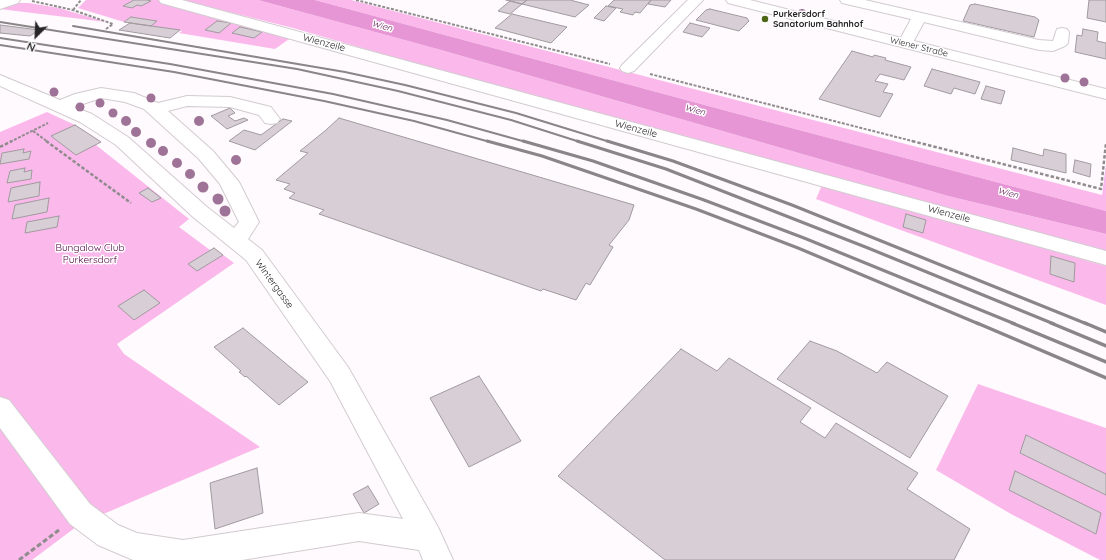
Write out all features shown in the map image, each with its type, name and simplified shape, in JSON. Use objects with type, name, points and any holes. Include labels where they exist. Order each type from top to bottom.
[{"type":"street","name":"Wienzeile","points":[[166,0],[1106,258]]},
{"type":"street","points":[[628,68],[696,0]]},
{"type":"street","name":"Wiener Straße","points":[[732,0],[1106,82]]},
{"type":"street","name":"Wiener Straße","points":[[770,0],[1106,94]]},
{"type":"street","points":[[848,0],[1039,45],[1053,46],[1060,43],[1062,32]]},
{"type":"street","points":[[908,39],[920,17]]},
{"type":"street","name":"Wintergasse","points":[[0,80],[66,108],[86,118],[122,141],[177,192],[245,248],[339,374],[433,549]]},
{"type":"street","points":[[66,108],[87,96],[101,93],[128,97],[150,105],[156,109],[206,155],[229,182],[249,222],[245,248]]},
{"type":"street","points":[[156,109],[170,104],[187,101],[230,102],[265,111],[272,118]]},
{"type":"street","points":[[0,408],[80,514],[108,535],[137,547],[183,555],[359,526],[433,549]]},
{"type":"path","points":[[28,0],[73,10],[113,24],[106,29]]},
{"type":"path","points":[[73,10],[81,0]]},
{"type":"path","points":[[356,0],[1101,189],[1106,143]]},
{"type":"path","points":[[0,148],[33,131],[66,108]]},
{"type":"path","points":[[33,131],[131,203]]},
{"type":"path","points":[[19,560],[80,514]]},
{"type":"green space","points":[[86,0],[161,0],[292,37],[275,49],[179,33],[182,31],[151,26],[156,21],[131,17],[124,22],[78,8]]},
{"type":"green space","points":[[181,0],[258,0],[441,50],[948,196],[1106,234],[1106,251],[438,70],[293,28]]},
{"type":"green space","points":[[315,0],[351,0],[1102,195],[1106,164],[1106,211],[727,111]]},
{"type":"green space","points":[[16,3],[29,3],[59,8],[106,22],[0,9]]},
{"type":"green space","name":"Bungalow Club Purkersdorf","points":[[47,112],[75,125],[101,142],[96,145],[189,219],[179,227],[210,250],[214,248],[234,263],[117,344],[124,354],[260,447],[80,524],[32,560],[0,560],[0,132]]},
{"type":"green space","points":[[822,185],[1106,266],[1106,305],[816,199]]},
{"type":"green space","points":[[978,384],[1106,428],[1106,560],[1100,560],[1011,514],[936,470]]},
{"type":"water","name":"Wien","points":[[258,0],[315,0],[1106,211],[1106,234],[948,196],[441,50]]},
{"type":"building","points":[[134,0],[151,1],[141,6],[137,5],[132,8],[123,6]]},
{"type":"building","points":[[506,0],[527,0],[522,4]]},
{"type":"building","points":[[527,0],[570,0],[589,5],[575,17],[522,4]]},
{"type":"building","points":[[614,0],[651,0],[640,13],[635,12],[633,15],[620,12],[623,9],[608,6]]},
{"type":"building","points":[[651,0],[671,0],[665,7],[648,4]]},
{"type":"building","points":[[1089,0],[1106,0],[1106,22],[1087,18]]},
{"type":"building","points":[[510,1],[522,4],[510,14],[498,11]]},
{"type":"building","points":[[975,4],[1035,17],[1039,20],[1034,37],[963,21],[970,5]]},
{"type":"building","points":[[606,6],[616,8],[604,21],[594,18]]},
{"type":"building","points":[[710,9],[747,18],[749,21],[739,31],[696,20],[706,10]]},
{"type":"building","points":[[512,14],[567,27],[551,43],[495,28]]},
{"type":"building","points":[[131,17],[157,21],[151,26],[124,22]]},
{"type":"building","points":[[217,21],[231,23],[219,33],[205,30]]},
{"type":"building","points":[[130,23],[180,30],[170,38],[119,30]]},
{"type":"building","points":[[690,23],[710,28],[702,37],[683,32]]},
{"type":"building","points":[[0,25],[39,30],[30,36],[0,33]]},
{"type":"building","points":[[240,27],[262,32],[254,38],[232,33]]},
{"type":"building","points":[[1083,29],[1098,32],[1097,41],[1106,43],[1106,59],[1075,52],[1077,35],[1082,36]]},
{"type":"building","points":[[852,51],[873,57],[874,55],[886,58],[885,60],[911,67],[904,80],[880,74],[875,81],[888,84],[883,92],[893,94],[880,117],[819,99]]},
{"type":"building","points":[[932,69],[980,82],[975,94],[954,88],[951,94],[924,86]]},
{"type":"building","points":[[986,86],[1005,91],[1001,104],[981,99]]},
{"type":"building","points":[[230,108],[235,113],[228,116],[235,121],[244,118],[248,120],[227,129],[211,116]]},
{"type":"building","points":[[339,118],[634,205],[629,220],[609,245],[613,247],[590,285],[586,283],[576,300],[543,289],[541,291],[319,214],[324,210],[289,198],[295,193],[284,189],[290,184],[276,180],[308,153],[300,151]]},
{"type":"building","points":[[283,119],[292,121],[255,150],[229,141],[244,130],[261,135]]},
{"type":"building","points":[[75,125],[101,142],[76,155],[51,136]]},
{"type":"building","points":[[1013,148],[1043,156],[1044,149],[1066,154],[1066,173],[1011,160]]},
{"type":"building","points":[[24,149],[23,153],[31,151],[29,159],[0,164],[2,153]]},
{"type":"building","points":[[1075,160],[1091,164],[1090,177],[1073,172]]},
{"type":"building","points":[[25,168],[24,172],[32,170],[31,179],[7,183],[10,171]]},
{"type":"building","points":[[40,182],[39,196],[8,202],[11,188]]},
{"type":"building","points":[[148,188],[161,198],[152,202],[139,193]]},
{"type":"building","points":[[49,198],[47,212],[12,219],[15,205]]},
{"type":"building","points":[[906,214],[926,220],[923,233],[903,227]]},
{"type":"building","points":[[59,216],[57,227],[25,233],[27,222]]},
{"type":"building","points":[[214,248],[223,255],[197,271],[188,264]]},
{"type":"building","points":[[1051,256],[1075,263],[1074,282],[1050,274]]},
{"type":"building","points":[[144,290],[160,303],[134,320],[118,306]]},
{"type":"building","points":[[243,328],[308,382],[279,405],[246,376],[245,377],[239,372],[241,371],[214,347]]},
{"type":"building","points":[[810,341],[837,351],[877,373],[887,362],[948,396],[910,458],[777,379]]},
{"type":"building","points":[[681,349],[717,371],[729,358],[811,408],[800,422],[825,438],[836,423],[918,473],[907,489],[970,529],[954,560],[665,560],[558,476]]},
{"type":"building","points":[[479,376],[521,441],[469,467],[430,398]]},
{"type":"building","points":[[1026,435],[1106,474],[1106,495],[1020,453]]},
{"type":"building","points":[[257,468],[263,513],[215,529],[210,483]]},
{"type":"building","points":[[1015,471],[1101,513],[1096,534],[1009,490]]},
{"type":"building","points":[[368,486],[379,504],[364,513],[353,494]]},
{"type":"railway","points":[[0,22],[297,69],[398,91],[511,120],[580,142]]},
{"type":"railway","points":[[73,26],[345,72],[405,85],[516,113],[610,142]]},
{"type":"railway","points":[[0,38],[170,64],[333,94],[447,120],[526,142]]},
{"type":"railway","points":[[0,45],[174,72],[324,101],[414,121],[490,142]]},
{"type":"railway","points":[[487,141],[542,156],[696,209],[798,248],[979,324]]},
{"type":"railway","points":[[523,141],[593,161],[704,200],[804,238],[1015,324]]},
{"type":"railway","points":[[577,141],[666,169],[868,248],[1054,324]]},
{"type":"railway","points":[[607,141],[673,161],[792,205],[1087,324]]},
{"type":"railway","points":[[977,323],[1106,378]]},
{"type":"railway","points":[[1012,323],[1106,362]]},
{"type":"railway","points":[[1051,323],[1106,346]]},
{"type":"railway","points":[[1085,323],[1106,332]]},
{"type":"place","name":"Purkersdorf Sanatorium Bahnhof","points":[[765,19]]}]
